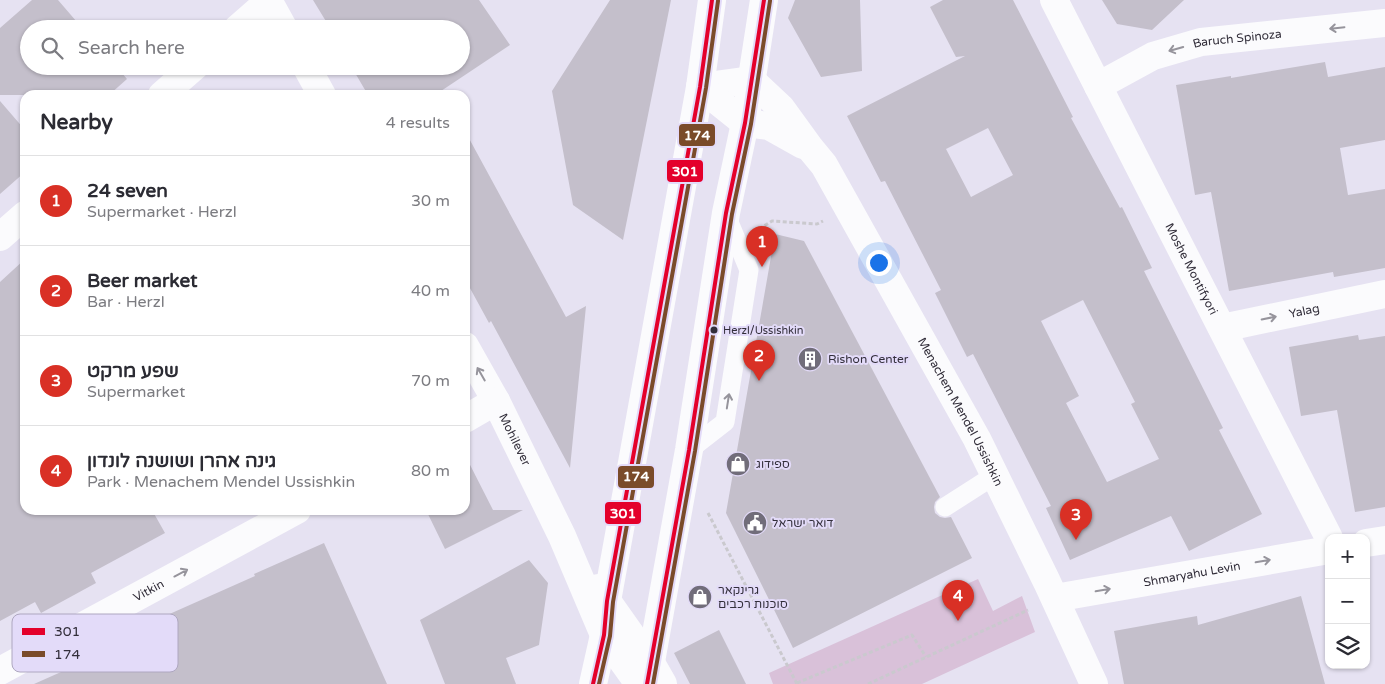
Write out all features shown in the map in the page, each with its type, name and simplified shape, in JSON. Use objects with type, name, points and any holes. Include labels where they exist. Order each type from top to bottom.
[{"type":"street","points":[[593,684],[604,635],[607,600],[700,87],[712,0]]},
{"type":"street","points":[[650,679],[689,450],[726,213],[745,123],[764,0]]},
{"type":"street","name":"Moshe Montifyori","points":[[1054,0],[1327,534]]},
{"type":"street","points":[[248,20],[268,1],[279,20]]},
{"type":"street","name":"Baruch Spinoza","points":[[1098,86],[1153,56],[1201,42],[1385,23]]},
{"type":"street","points":[[168,90],[185,75]]},
{"type":"street","points":[[311,75],[319,90]]},
{"type":"street","points":[[700,87],[751,80]]},
{"type":"street","name":"Menachem Mendel Ussishkin","points":[[751,80],[781,108],[824,165],[977,439],[1055,598],[1094,684]]},
{"type":"street","points":[[700,87],[745,123]]},
{"type":"street","name":"Menachem Mendel Ussishkin","points":[[745,123],[769,126],[810,148]]},
{"type":"street","points":[[0,237],[20,219]]},
{"type":"street","name":"Yalag","points":[[1222,328],[1385,294]]},
{"type":"street","name":"Mohilever","points":[[470,355],[496,401],[562,536],[604,635],[650,679]]},
{"type":"street","points":[[470,416],[496,401]]},
{"type":"street","name":"Vitkin","points":[[105,614],[288,515]]},
{"type":"street","name":"Mohilever","points":[[562,536],[607,600],[650,679]]},
{"type":"street","points":[[1370,542],[1385,540]]},
{"type":"street","name":"Shmaryahu Levin","points":[[1055,598],[1325,551]]},
{"type":"street","name":"Vitkin","points":[[0,671],[12,664]]},
{"type":"lane","points":[[945,507],[995,475]]},
{"type":"path","points":[[772,221],[817,224]]},
{"type":"path","points":[[708,513],[797,684],[912,635],[926,657]]},
{"type":"path","points":[[868,684],[1055,598]]},
{"type":"shaded area","points":[[978,579],[993,611],[1022,596],[1035,632],[922,684],[773,684],[769,673]]},
{"type":"building","points":[[32,0],[58,0],[75,20],[20,20],[20,75],[124,75],[127,79],[115,90],[20,90],[20,95],[0,95],[0,28]]},
{"type":"building","points":[[313,0],[479,0],[510,45],[470,72],[470,20],[325,20]]},
{"type":"building","points":[[610,0],[671,0],[623,240],[573,205],[552,91]]},
{"type":"building","points":[[795,0],[860,0],[862,71],[821,77],[788,18]]},
{"type":"building","points":[[943,0],[1013,0],[1073,117],[1071,118],[1120,208],[1122,207],[1152,268],[1144,271],[1223,428],[1219,430],[1262,514],[1189,551],[1171,516],[1070,560],[1046,508],[1051,506],[973,354],[967,357],[935,293],[941,290],[885,181],[881,182],[847,116],[965,56],[956,57],[930,7]],"holes":[[[988,128],[1013,175],[971,197],[946,149]],[[1083,300],[1135,402],[1131,404],[1159,459],[1107,482],[1066,403],[1079,396],[1041,321]]]},
{"type":"building","points":[[1102,0],[1184,0],[1152,30],[1117,24]]},
{"type":"building","points":[[1325,62],[1328,77],[1385,67],[1385,140],[1340,148],[1348,195],[1385,189],[1385,268],[1334,277],[1333,272],[1229,291],[1211,192],[1195,195],[1176,85]]},
{"type":"building","points":[[356,75],[465,75],[442,90],[365,90]]},
{"type":"building","points":[[0,101],[20,124],[20,176],[0,194]]},
{"type":"building","points":[[470,140],[566,317],[586,306],[570,468],[491,321],[489,323],[470,288]]},
{"type":"building","name":"Rishon Center","points":[[775,234],[804,241],[940,497],[935,502],[935,513],[940,517],[951,517],[972,558],[793,648],[726,513]]},
{"type":"building","points":[[20,264],[20,515],[155,515],[165,533],[91,573],[96,583],[41,613],[35,602],[0,621],[0,282]]},
{"type":"building","points":[[1358,335],[1359,340],[1385,336],[1385,507],[1355,512],[1337,410],[1301,416],[1289,347]]},
{"type":"building","points":[[470,465],[493,510],[523,510],[445,549],[428,515],[470,515]]},
{"type":"building","points":[[324,543],[387,684],[34,684],[61,672],[178,672],[178,614],[170,614],[255,576],[254,574]]},
{"type":"building","points":[[529,560],[548,583],[539,645],[506,658],[516,684],[445,684],[420,620]]},
{"type":"building","points":[[1301,596],[1325,684],[1124,684],[1114,631],[1197,616],[1198,625]]},
{"type":"building","points":[[719,630],[746,684],[690,684],[674,653]]},
{"type":"transit line","name":"301","points":[[593,684],[604,635],[607,601],[700,87],[712,0]]},
{"type":"transit line","name":"301","points":[[647,684],[689,450],[726,213],[745,123],[764,0]]},
{"type":"transit line","name":"174","points":[[599,684],[610,636],[613,602],[706,88],[718,1]]},
{"type":"transit line","name":"174","points":[[653,684],[695,451],[732,214],[751,124],[770,1]]},
{"type":"place","name":"24 seven","points":[[762,267]]},
{"type":"place","name":"Herzl/Ussishkin","points":[[714,330]]},
{"type":"place","name":"Rishon Center","points":[[810,359]]},
{"type":"place","name":"Beer market","points":[[759,381]]},
{"type":"place","name":"ספידוג","points":[[738,464]]},
{"type":"place","name":"דואר ישראל","points":[[755,523]]},
{"type":"place","name":"שפע מרקט","points":[[1076,540]]},
{"type":"place","name":"גרינקאר סוכנות רכבים","points":[[700,597]]},
{"type":"place","name":"גינה אהרן ושושנה לונדון","points":[[958,621]]}]
